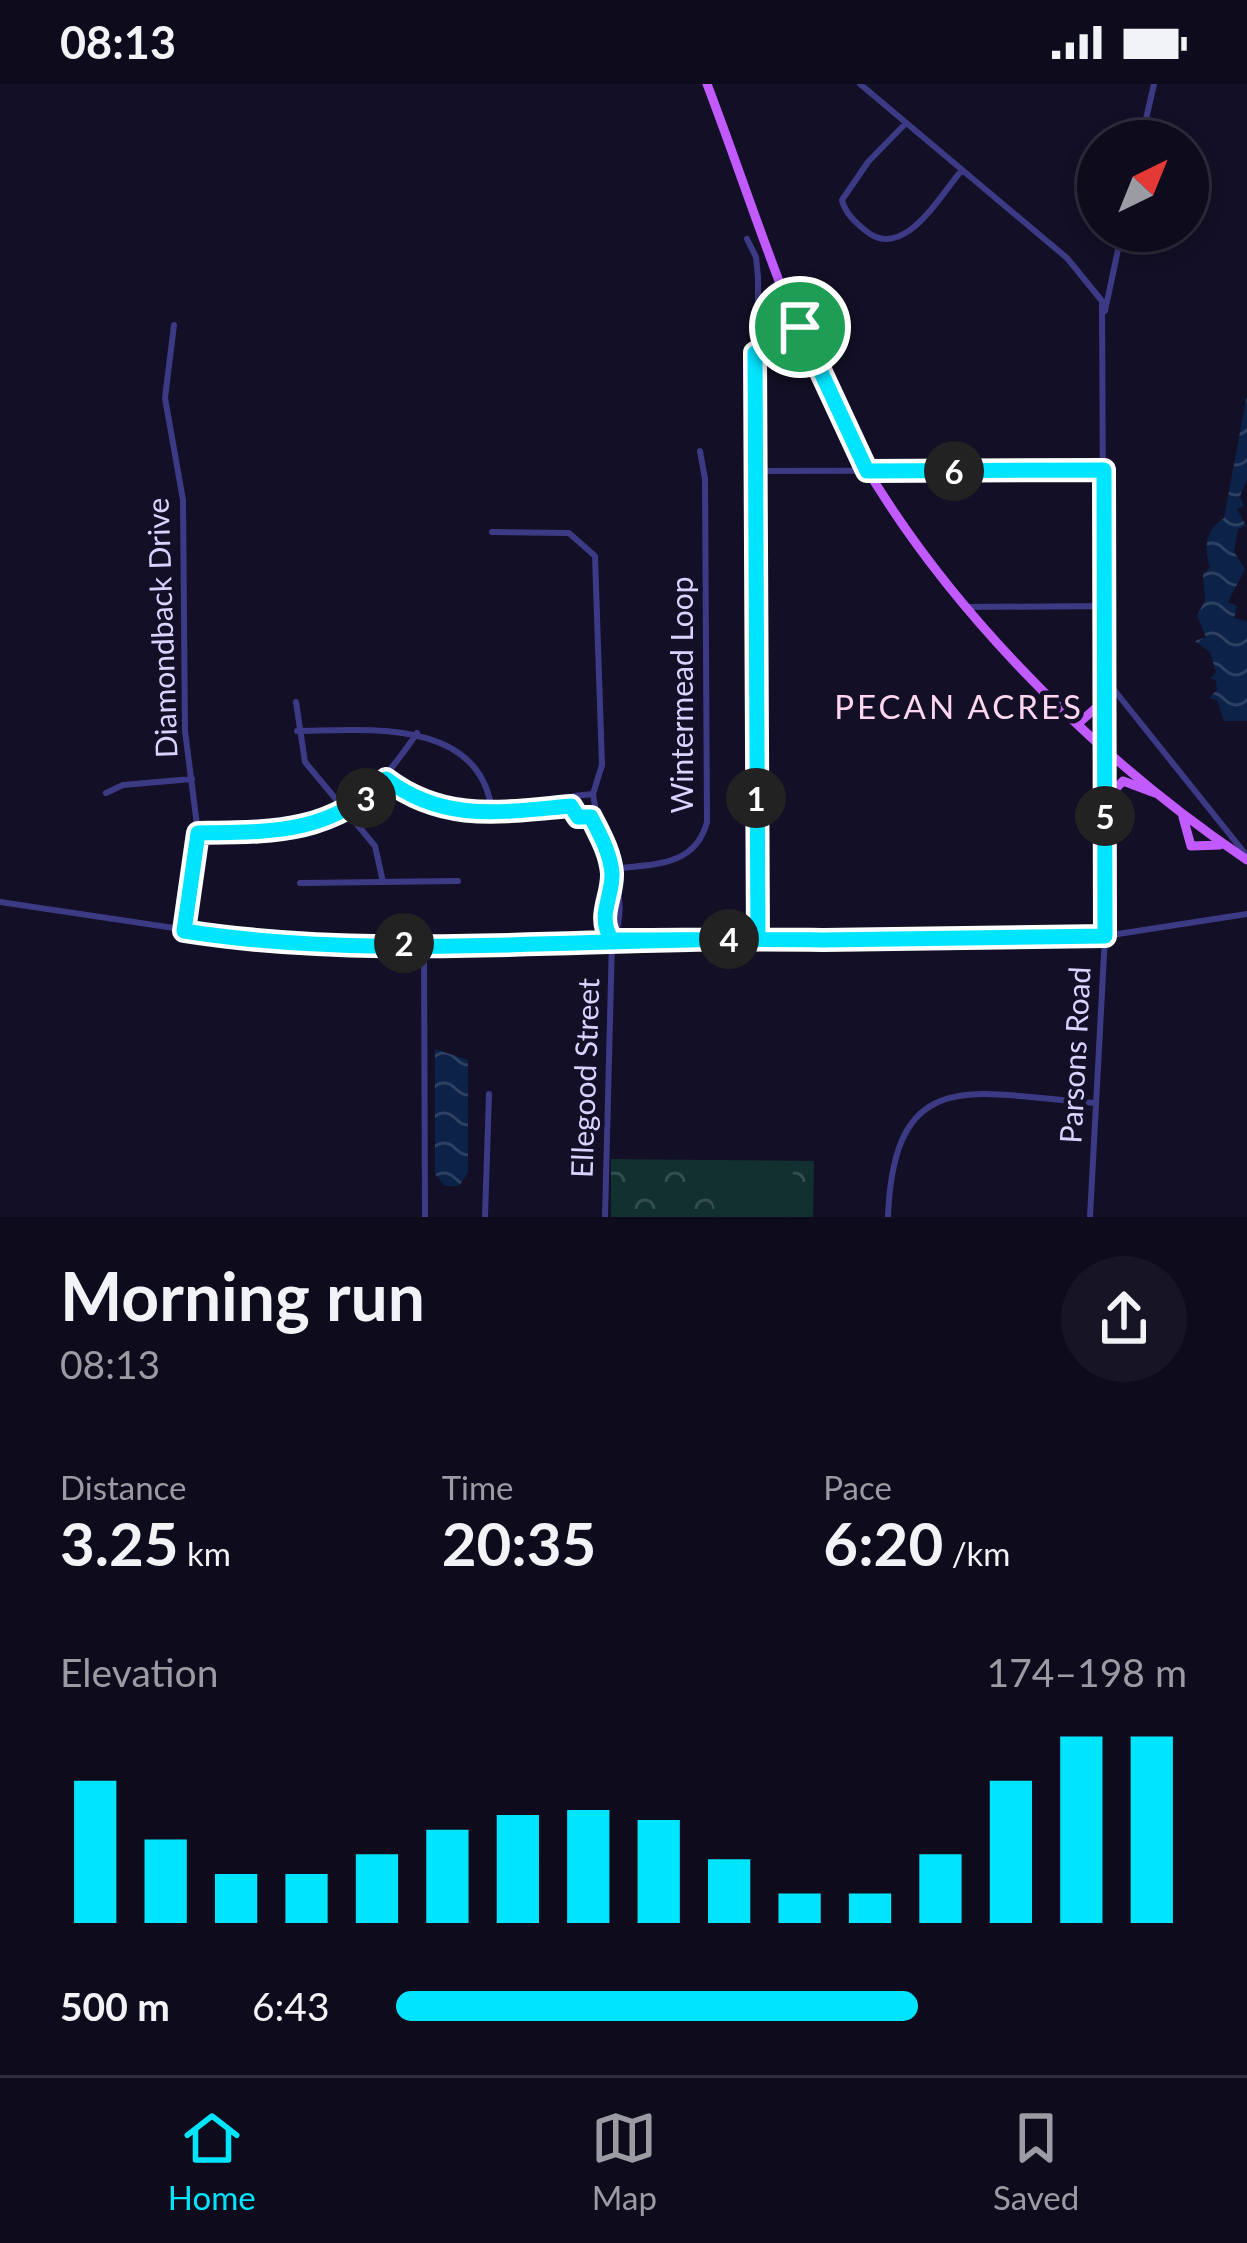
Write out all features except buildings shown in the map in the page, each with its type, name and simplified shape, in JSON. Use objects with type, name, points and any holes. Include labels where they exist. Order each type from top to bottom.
[{"type":"main road","points":[[707,84],[800,327],[867,471],[905,532],[964,607],[1080,722],[1177,807],[1247,858]]},
{"type":"main road","points":[[1080,722],[1107,698]]},
{"type":"main road","points":[[1105,800],[1123,781],[1163,795]]},
{"type":"main road","points":[[1177,807],[1189,826],[1191,846],[1230,848]]},
{"type":"street","points":[[860,84],[1085,274],[1105,314]]},
{"type":"street","points":[[1146,120],[1154,84]]},
{"type":"street","points":[[906,123],[868,162],[842,200],[867,232],[876,238],[905,236],[962,170]]},
{"type":"street","points":[[747,239],[757,257],[758,939]]},
{"type":"street","name":"Parsons Road","points":[[1090,1217],[1105,936],[1105,314],[1118,252]]},
{"type":"street","name":"Diamondback Drive","points":[[175,325],[165,398],[183,512],[184,730],[198,833],[184,931]]},
{"type":"street","points":[[755,353],[800,327]]},
{"type":"street","name":"Wintermead Loop","points":[[611,869],[680,860],[703,838],[707,822],[705,479],[700,451]]},
{"type":"street","points":[[755,471],[1104,470]]},
{"type":"street","points":[[492,532],[569,533],[596,556],[602,765],[593,794],[598,807],[591,817]]},
{"type":"street","points":[[964,607],[1105,607]]},
{"type":"street","points":[[1107,680],[1247,858]]},
{"type":"street","points":[[296,702],[296,731],[305,762],[375,846],[383,882]]},
{"type":"street","points":[[296,731],[417,733],[443,741],[486,786],[492,813]]},
{"type":"street","points":[[198,833],[299,830],[349,810],[386,779],[417,733]]},
{"type":"street","points":[[106,793],[123,785],[192,779]]},
{"type":"street","points":[[386,779],[437,808],[492,813],[571,806]]},
{"type":"street","points":[[571,806],[578,793],[593,794]]},
{"type":"street","points":[[571,806],[578,817],[591,817]]},
{"type":"street","points":[[591,817],[611,869],[620,917],[612,940]]},
{"type":"street","points":[[300,883],[458,881]]},
{"type":"street","points":[[612,882],[604,920],[612,940]]},
{"type":"street","points":[[0,902],[271,943],[1105,936],[1247,914]]},
{"type":"street","name":"Ellegood Street","points":[[604,1217],[612,940]]},
{"type":"street","points":[[424,943],[425,1217]]},
{"type":"street","points":[[485,1217],[489,1094]]},
{"type":"street","points":[[888,1217],[895,1146],[904,1127],[929,1105],[964,1094],[1096,1103]]},
{"type":"green space","points":[[611,1159],[814,1161],[813,1217],[611,1217]]},
{"type":"green space","points":[[788,1164],[793,1168],[791,1217],[717,1217],[703,1168]]},
{"type":"water","points":[[1247,395],[1247,479],[1240,496],[1244,506],[1237,509],[1246,526],[1238,529],[1234,552],[1245,569],[1228,602],[1237,606],[1234,618],[1247,621],[1247,721],[1224,721],[1217,700],[1209,698],[1217,690],[1216,680],[1210,679],[1216,672],[1210,652],[1195,641],[1206,637],[1197,615],[1205,601],[1203,574],[1210,568],[1208,540],[1224,518]]},
{"type":"water","points":[[435,1049],[468,1060],[468,1173],[459,1186],[445,1186],[435,1174]]},
{"type":"district","name":"PECAN ACRES","points":[[959,706]]},
{"type":"route","points":[[800,327],[755,353],[758,939],[271,943],[184,931],[198,833],[299,830],[340,815],[386,779],[426,804],[458,813],[571,806],[578,817],[591,817],[610,858],[612,882],[604,928],[612,940],[716,939],[758,939],[800,939],[823,940],[1105,936],[1104,470],[867,471],[800,327]]}]
